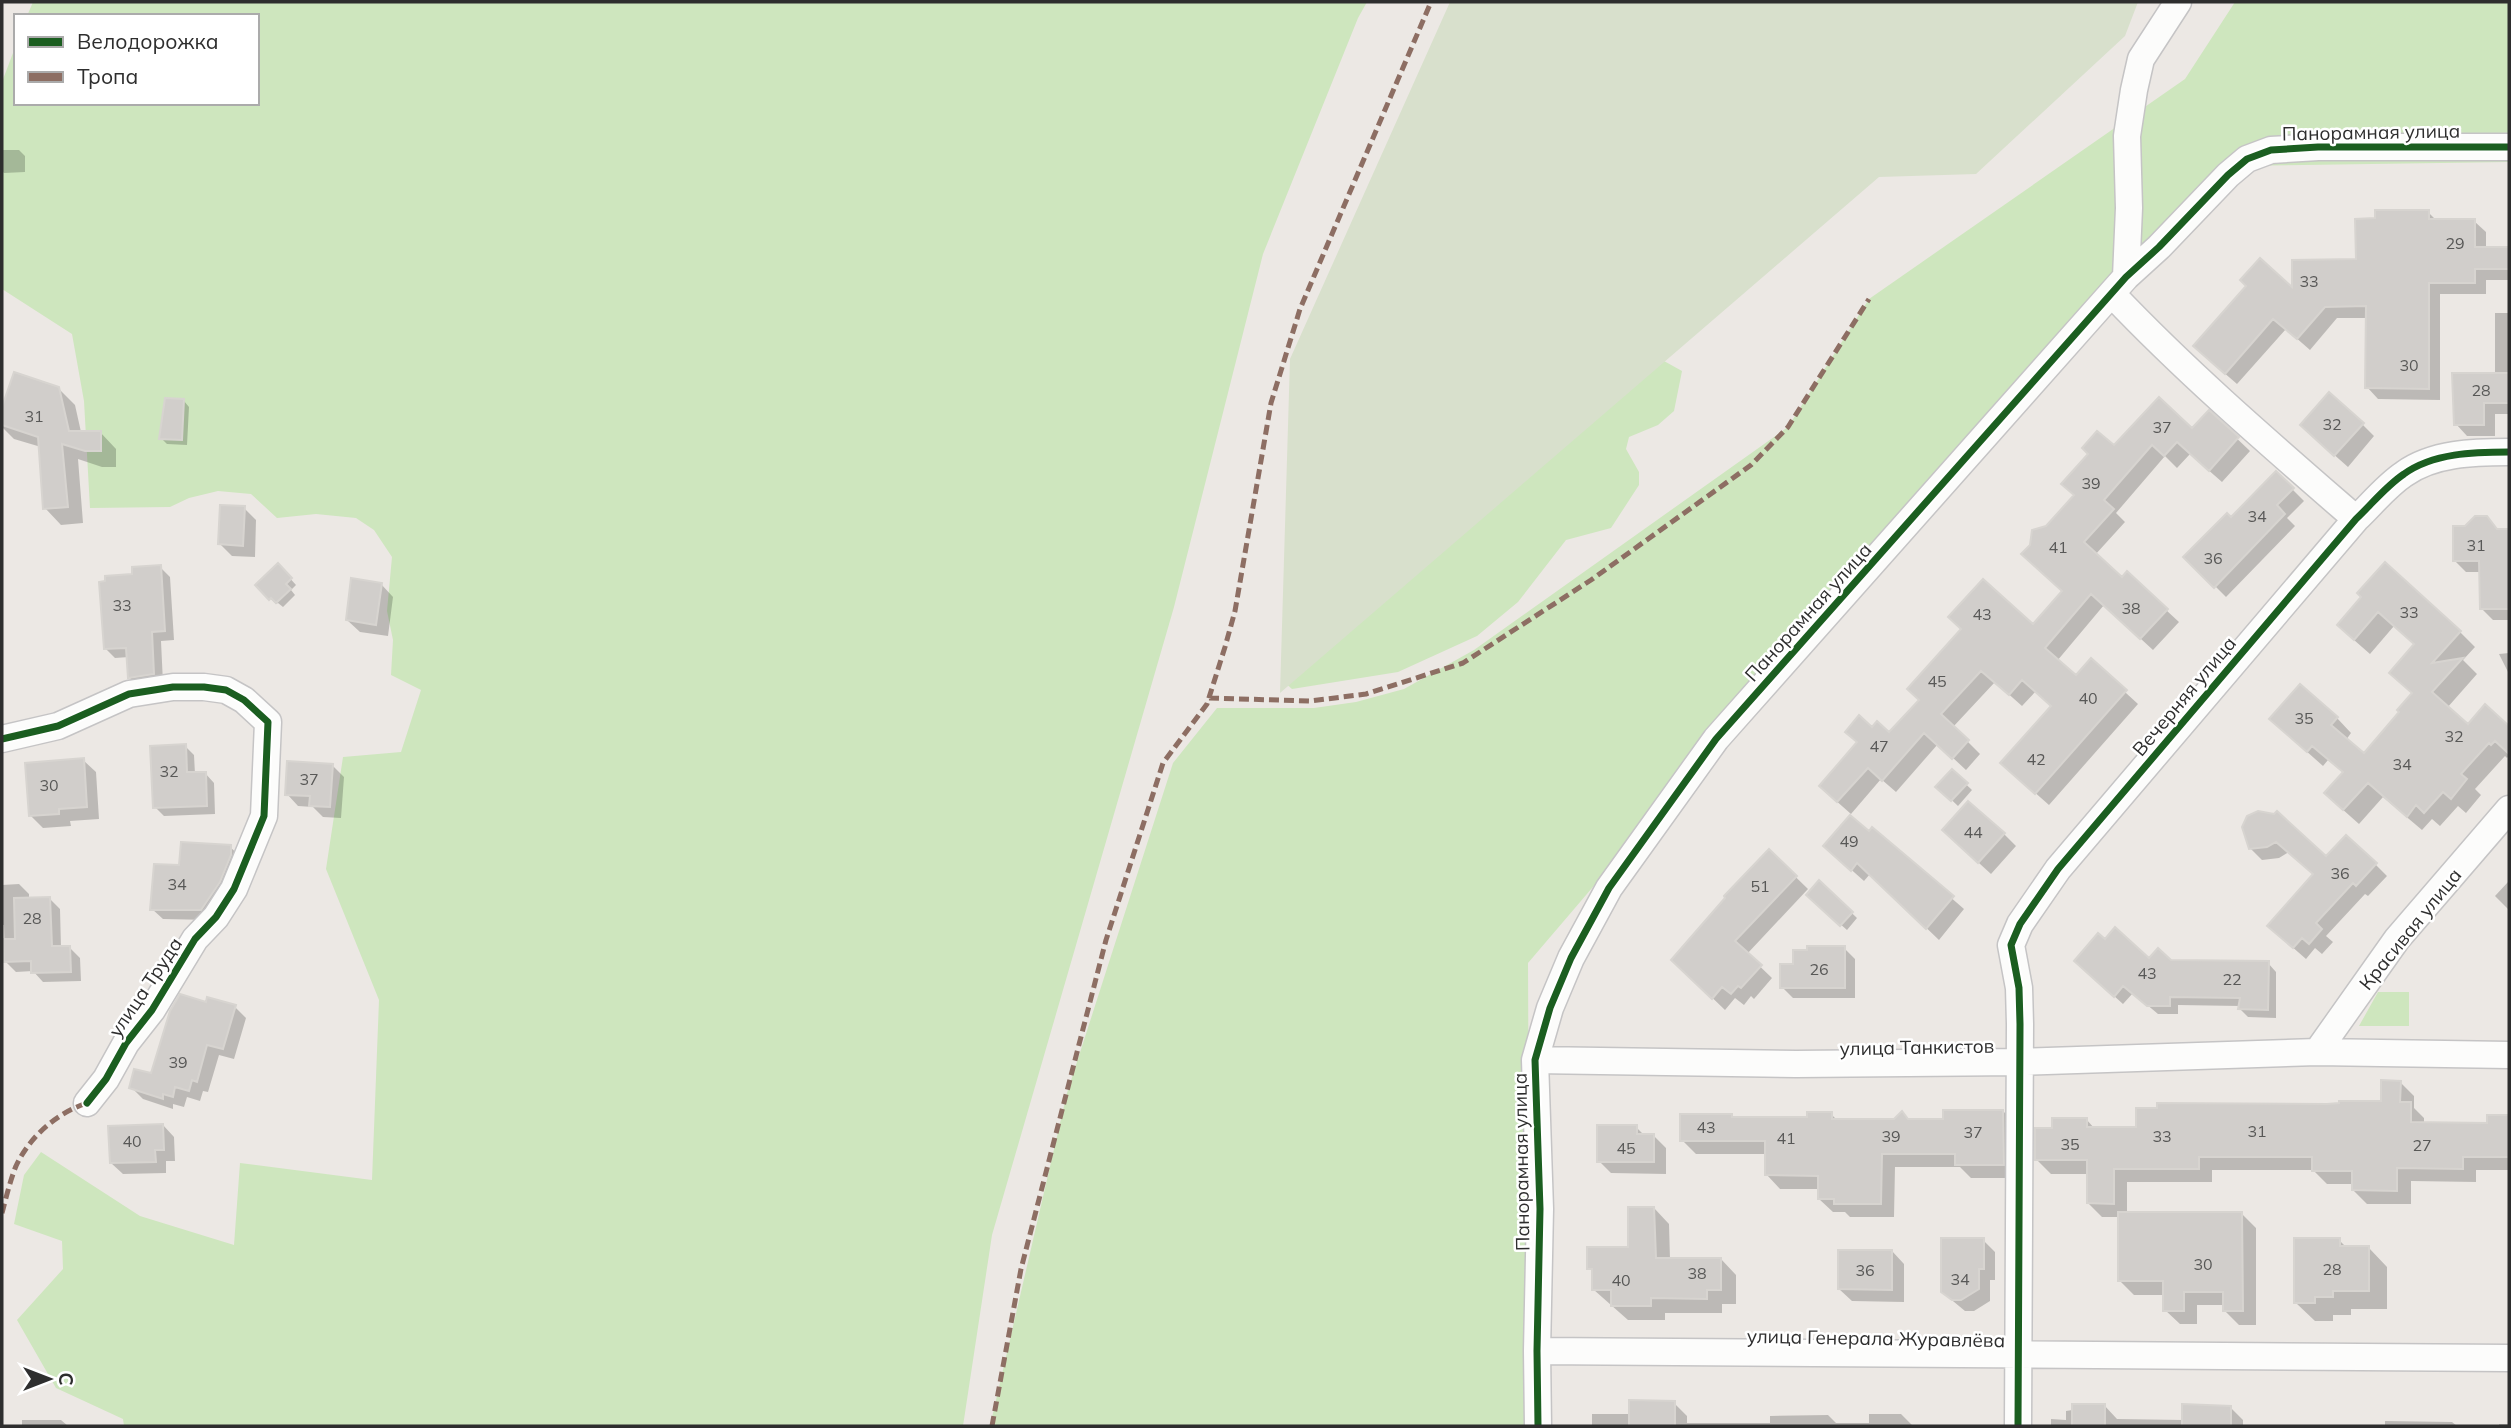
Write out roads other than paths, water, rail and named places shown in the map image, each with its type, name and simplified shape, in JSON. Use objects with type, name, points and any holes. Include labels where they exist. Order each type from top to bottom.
[{"type":"street","points":[[2178,2],[2141,59],[2134,90],[2127,136],[2129,208],[2119,286],[2144,327],[2253,430],[2356,519]]},
{"type":"street","name":"Панорамная улица","points":[[1538,1426],[1540,1209],[1535,1060],[1550,1009],[1571,958],[1609,888],[1716,739],[2119,286],[2228,175],[2248,159],[2271,150],[2318,147],[2509,147]]},
{"type":"street","name":"Вечерняя улица","points":[[2018,1426],[2019,988],[2011,945],[2020,924],[2058,869],[2356,519],[2404,474],[2432,460],[2479,452],[2509,452]]},
{"type":"street","name":"улица Труда","points":[[2,739],[58,726],[128,694],[173,687],[226,690],[244,700],[268,722],[264,816],[234,889],[216,917],[195,939],[152,1010],[126,1043],[106,1079],[87,1103]]},
{"type":"street","name":"Красивая улица","points":[[2317,1052],[2397,939],[2509,809]]},
{"type":"street","name":"улица Танкистов","points":[[1535,1060],[1796,1064],[2019,1062],[2317,1052],[2509,1055]]},
{"type":"street","name":"улица Генерала Журавлёва","points":[[1537,1351],[2509,1358]]}]
